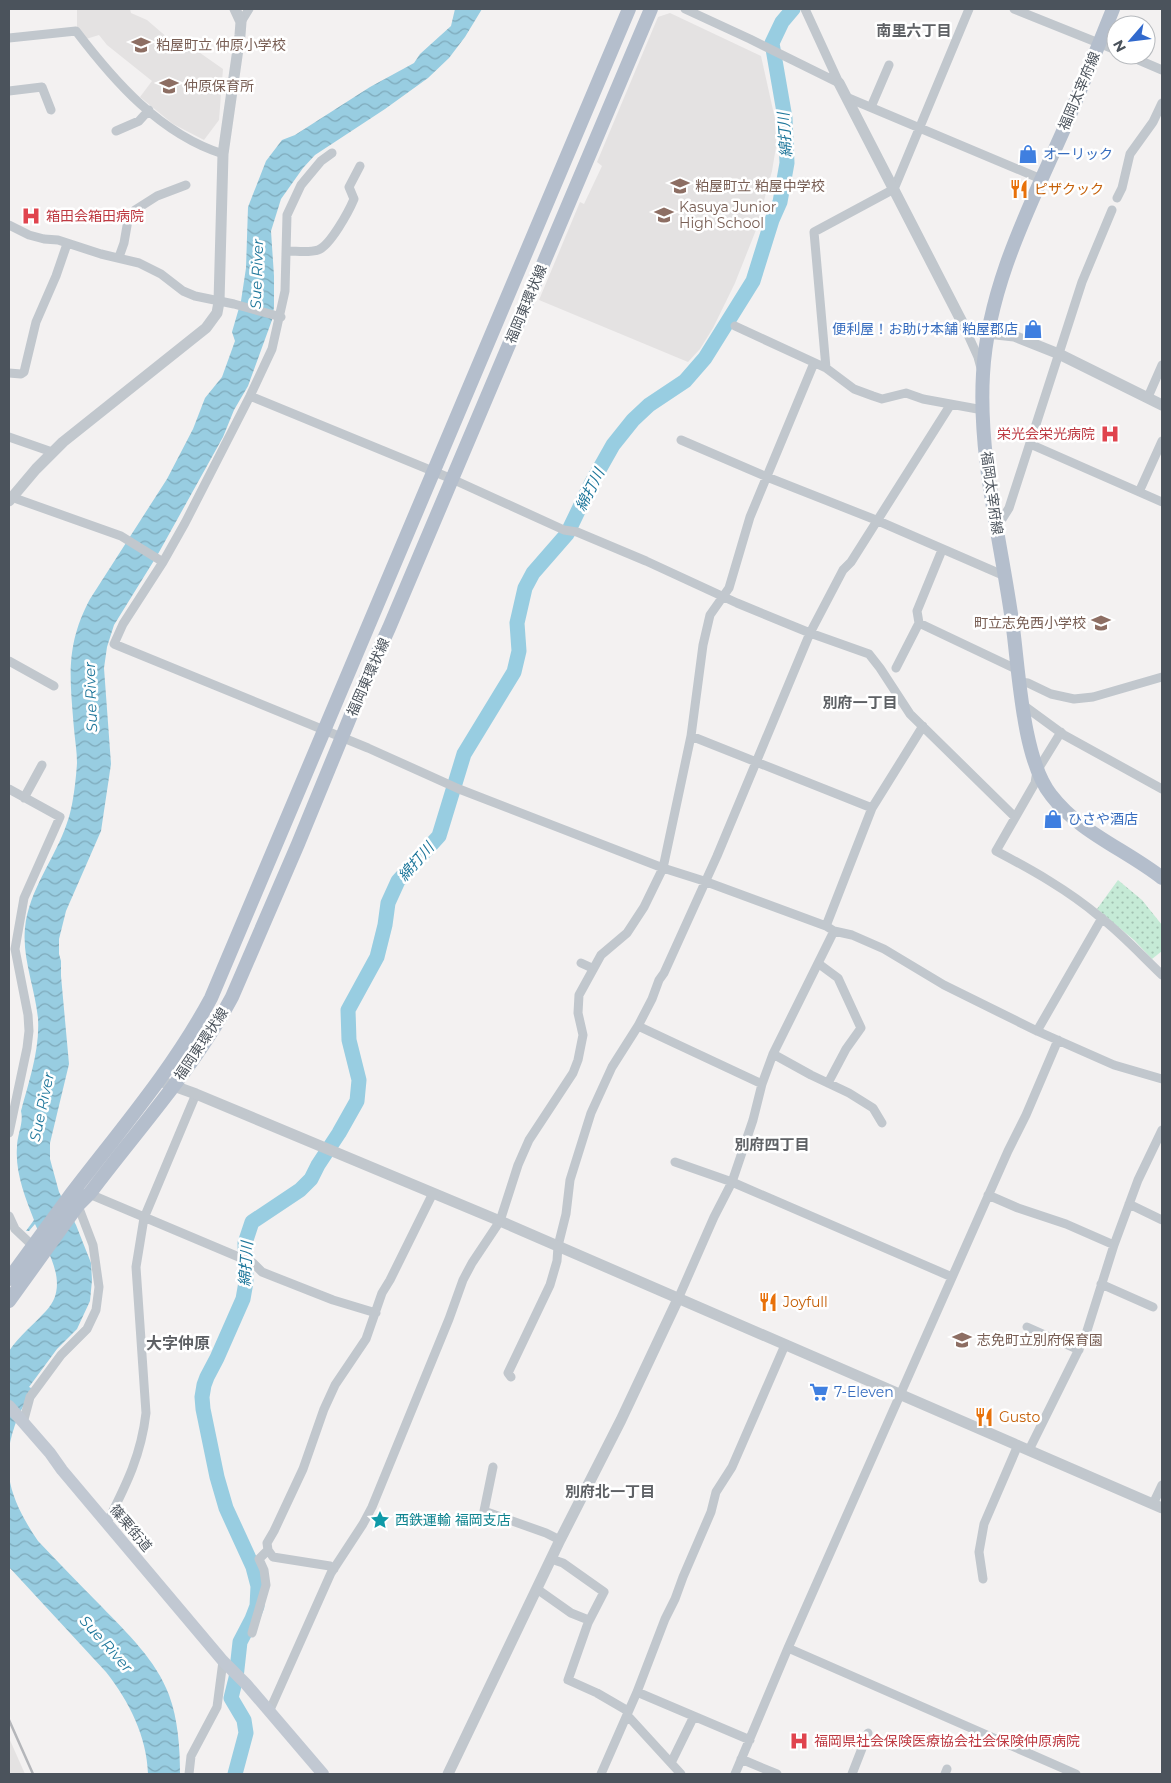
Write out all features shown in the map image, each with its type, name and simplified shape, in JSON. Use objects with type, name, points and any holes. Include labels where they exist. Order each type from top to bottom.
[{"type":"main road","name":"福岡東環状線","points":[[9,1301],[73,1202],[90,1193],[167,1083],[211,998],[628,9]]},
{"type":"main road","name":"福岡東環状線","points":[[9,1279],[33,1246],[73,1202],[221,1018],[232,997],[651,9]]},
{"type":"main road","name":"福岡太宰府線","points":[[1113,9],[1000,279],[987,334],[983,375],[983,410],[986,456],[1023,705],[1037,771],[1042,784],[1050,795],[1070,816],[1091,832],[1162,878]]},
{"type":"main road","name":"篠栗街道","points":[[16,1415],[269,1712]]},
{"type":"main road","points":[[269,1712],[323,1774]]},
{"type":"street","points":[[10,498],[52,452],[206,328],[217,313],[219,302],[222,154],[240,35],[240,22],[235,9]]},
{"type":"street","points":[[240,22],[248,9]]},
{"type":"street","points":[[686,9],[838,83]]},
{"type":"street","points":[[804,9],[838,83],[964,326],[978,357],[983,375]]},
{"type":"street","points":[[826,368],[814,232],[894,188],[970,9]]},
{"type":"street","points":[[1014,9],[1106,46]]},
{"type":"street","points":[[9,38],[76,31],[128,93],[148,110],[171,129],[222,154]]},
{"type":"street","points":[[1150,65],[1162,70]]},
{"type":"street","points":[[871,107],[890,66]]},
{"type":"street","points":[[9,91],[42,87],[51,110]]},
{"type":"street","points":[[846,97],[919,126],[1041,179]]},
{"type":"street","points":[[1117,198],[1122,188],[1130,154],[1153,122],[1162,103]]},
{"type":"street","points":[[116,131],[139,121],[148,110]]},
{"type":"street","points":[[332,153],[321,161],[301,185],[287,215],[285,291],[272,350],[250,396],[123,624],[114,644],[278,710],[459,789],[663,868],[704,881],[826,926],[834,931],[852,935],[884,949],[944,985],[1037,1031],[1114,1065],[1162,1079]]},
{"type":"street","points":[[287,251],[318,250],[323,247],[345,218],[354,199],[349,187],[360,166]]},
{"type":"street","points":[[119,257],[124,243],[128,220],[135,210],[157,196],[186,185]]},
{"type":"street","points":[[997,527],[1009,508],[1082,282],[1112,210]]},
{"type":"street","points":[[9,225],[29,235],[58,240],[101,254],[138,262],[161,274],[183,291],[194,296],[278,316]]},
{"type":"street","points":[[9,373],[24,372],[36,322],[68,244]]},
{"type":"street","points":[[735,326],[826,368],[854,389],[873,396],[882,399],[906,393],[923,399],[983,410]]},
{"type":"street","points":[[964,326],[987,334],[1014,336],[1059,354],[1162,405]]},
{"type":"street","points":[[269,1712],[317,1602],[334,1569],[372,1507],[449,1319],[463,1280],[500,1221],[515,1174],[530,1140],[573,1073],[578,1060],[583,1035],[578,1013],[579,994],[601,955],[627,933],[644,907],[663,868],[691,736],[705,635],[710,615],[729,588],[750,517],[814,363]]},
{"type":"street","points":[[1148,397],[1162,365]]},
{"type":"street","points":[[250,396],[452,479],[564,530],[577,532],[725,596],[737,603],[810,633],[869,654],[910,714],[1015,817]]},
{"type":"street","points":[[511,1377],[508,1373],[550,1285],[557,1261],[558,1246],[566,1214],[570,1180],[591,1113],[612,1067],[638,1026],[664,973],[704,881],[717,856],[810,633],[843,570],[851,562],[951,404]]},
{"type":"street","points":[[9,437],[52,452]]},
{"type":"street","points":[[681,440],[767,477],[876,520],[1005,576]]},
{"type":"street","points":[[1139,492],[1162,441]]},
{"type":"street","points":[[1030,444],[1162,502]]},
{"type":"street","points":[[10,498],[121,536],[160,560]]},
{"type":"street","points":[[896,668],[919,623],[916,611],[942,550]]},
{"type":"street","points":[[919,623],[1051,694],[1074,699],[1093,697],[1162,677]]},
{"type":"street","points":[[9,662],[54,686]]},
{"type":"street","points":[[1023,705],[1061,732],[1162,789]]},
{"type":"street","points":[[826,926],[872,808],[923,726]]},
{"type":"street","points":[[1061,732],[1037,771],[1035,783],[996,851],[1028,867],[1073,895],[1102,918],[1162,975]]},
{"type":"street","points":[[691,736],[872,808]]},
{"type":"street","points":[[24,798],[42,765]]},
{"type":"street","points":[[9,789],[60,817],[24,898],[15,949],[28,1015],[29,1030],[28,1048],[9,1133]]},
{"type":"street","points":[[1037,1031],[1102,918]]},
{"type":"street","points":[[448,1774],[560,1540],[622,1420],[714,1217],[732,1182],[753,1120],[772,1054],[834,931]]},
{"type":"street","points":[[581,963],[592,968]]},
{"type":"street","points":[[819,964],[838,978],[861,1028],[846,1049],[828,1083]]},
{"type":"street","points":[[638,1026],[762,1084]]},
{"type":"street","points":[[735,1774],[788,1648],[1058,1040]]},
{"type":"street","points":[[772,1054],[849,1093],[872,1108],[882,1123]]},
{"type":"street","points":[[167,1083],[500,1221],[1158,1506],[1162,1485]]},
{"type":"street","points":[[107,1523],[124,1489],[140,1448],[144,1430],[146,1413],[136,1267],[144,1218],[196,1094]]},
{"type":"street","points":[[1029,1450],[1085,1337],[1129,1204],[1138,1180],[1162,1130]]},
{"type":"street","points":[[675,1162],[732,1182],[952,1277]]},
{"type":"street","points":[[90,1193],[144,1218],[253,1263],[262,1272],[333,1300],[376,1312]]},
{"type":"street","points":[[334,1569],[330,1566],[273,1556],[268,1550],[267,1543],[303,1469],[324,1409],[335,1385],[366,1339],[382,1293],[433,1193]]},
{"type":"street","points":[[988,1195],[1018,1208],[1066,1224],[1114,1245]]},
{"type":"street","points":[[16,1415],[61,1355],[87,1329],[96,1310],[99,1287],[94,1245],[73,1202]]},
{"type":"street","points":[[1129,1204],[1162,1220]]},
{"type":"street","points":[[9,1216],[15,1229],[33,1246]]},
{"type":"street","points":[[1101,1284],[1153,1307]]},
{"type":"street","points":[[1027,1327],[1079,1350]]},
{"type":"street","points":[[602,1774],[711,1512],[716,1492],[732,1467],[785,1345]]},
{"type":"street","points":[[982,1579],[979,1552],[984,1524],[1018,1445]]},
{"type":"street","points":[[493,1467],[484,1511],[546,1533],[560,1540]]},
{"type":"street","points":[[252,1633],[266,1585],[264,1570],[259,1559],[268,1550]]},
{"type":"street","points":[[551,1559],[562,1563],[604,1592],[588,1623],[568,1680],[597,1693],[627,1713],[682,1774]]},
{"type":"street","points":[[537,1589],[571,1613],[586,1619],[588,1623]]},
{"type":"street","points":[[788,1648],[1076,1774]]},
{"type":"street","points":[[189,1774],[191,1756],[217,1707],[223,1660]]},
{"type":"street","points":[[637,1692],[750,1740]]},
{"type":"street","points":[[671,1763],[694,1716]]},
{"type":"street","points":[[852,1774],[868,1733]]},
{"type":"street","points":[[741,1759],[777,1774]]},
{"type":"shaded area","points":[[77,9],[130,9],[131,13],[147,20],[176,45],[193,48],[223,69],[219,120],[204,140],[173,124],[140,97],[152,81],[107,45],[99,35],[86,39],[77,28]]},
{"type":"shaded area","name":"粕屋町立 粕屋中学校","points":[[670,13],[761,56],[775,119],[776,147],[772,171],[756,230],[735,283],[713,328],[700,349],[688,362],[539,300],[580,202],[584,204],[602,166],[597,162],[658,17]]},
{"type":"shaded area","points":[[9,1738],[25,1774],[9,1774]]},
{"type":"green space","points":[[1118,880],[1142,900],[1162,925],[1162,951],[1152,959],[1134,940],[1097,909]]},
{"type":"water","name":"Sue River","points":[[455,9],[482,9],[465,37],[449,58],[428,78],[315,155],[303,168],[281,199],[271,231],[274,276],[272,320],[248,386],[234,410],[223,437],[158,554],[114,625],[107,647],[104,668],[111,764],[101,831],[66,911],[59,939],[69,1064],[50,1143],[50,1159],[59,1192],[76,1225],[91,1263],[90,1301],[77,1329],[57,1349],[29,1387],[33,1389],[12,1433],[9,1449],[9,1351],[46,1311],[53,1301],[57,1290],[57,1279],[50,1256],[35,1224],[29,1231],[26,1231],[34,1220],[19,1175],[17,1147],[22,1120],[21,1111],[33,1065],[38,1030],[38,1018],[25,950],[25,928],[32,900],[62,836],[73,802],[77,763],[71,662],[76,632],[90,599],[167,479],[193,429],[205,398],[222,377],[235,341],[232,332],[241,301],[246,268],[248,207],[266,161],[282,140],[295,135],[370,87],[414,63],[420,54],[451,26]]},
{"type":"water","name":"Sue River","points":[[9,1476],[20,1510],[38,1541],[131,1637],[157,1670],[169,1695],[175,1714],[180,1774],[148,1774],[147,1760],[140,1733],[129,1707],[114,1683],[9,1567]]},
{"type":"waterway","name":"綿打川","points":[[235,1774],[246,1733],[244,1720],[231,1698],[236,1678],[240,1642],[257,1606],[258,1586],[253,1567],[226,1508],[217,1477],[202,1397],[207,1377],[243,1299],[246,1282],[245,1243],[252,1222],[300,1190],[311,1179],[357,1101],[359,1080],[349,1040],[348,1010],[377,957],[388,903],[398,881],[439,836],[464,754],[514,672],[519,651],[517,623],[525,588],[533,573],[567,534],[591,484],[613,445],[633,420],[649,405],[685,381],[705,358],[753,281],[772,220],[780,202],[787,163],[785,118],[772,43],[782,22],[793,9]]},
{"type":"railway","points":[[9,1720],[33,1774]]},
{"type":"place","name":"粕屋町立 仲原小学校","points":[[141,45]]},
{"type":"place","name":"仲原保育所","points":[[169,86]]},
{"type":"place","name":"オーリック","points":[[1028,154]]},
{"type":"place","name":"粕屋町立 粕屋中学校","points":[[680,186]]},
{"type":"place","name":"ピザクック","points":[[1019,189]]},
{"type":"place","name":"Kasuya Junior High School","points":[[664,215]]},
{"type":"place","name":"箱田会箱田病院","points":[[31,216]]},
{"type":"place","name":"便利屋！お助け本舗 粕屋郡店","points":[[1033,329]]},
{"type":"place","name":"栄光会栄光病院","points":[[1110,434]]},
{"type":"place","name":"町立志免西小学校","points":[[1101,623]]},
{"type":"place","name":"ひさや酒店","points":[[1053,819]]},
{"type":"place","name":"Joyfull","points":[[768,1302]]},
{"type":"place","name":"志免町立別府保育園","points":[[962,1340]]},
{"type":"place","name":"7-Eleven","points":[[819,1392]]},
{"type":"place","name":"Gusto","points":[[984,1417]]},
{"type":"place","name":"西鉄運輸 福岡支店","points":[[380,1520]]},
{"type":"place","name":"福岡県社会保険医療協会社会保険仲原病院","points":[[799,1741]]},
{"type":"district","name":"南里六丁目","points":[[914,31]]},
{"type":"district","name":"別府一丁目","points":[[860,703]]},
{"type":"district","name":"別府四丁目","points":[[772,1145]]},
{"type":"district","name":"大字仲原","points":[[178,1343]]},
{"type":"district","name":"別府北一丁目","points":[[610,1492]]}]
